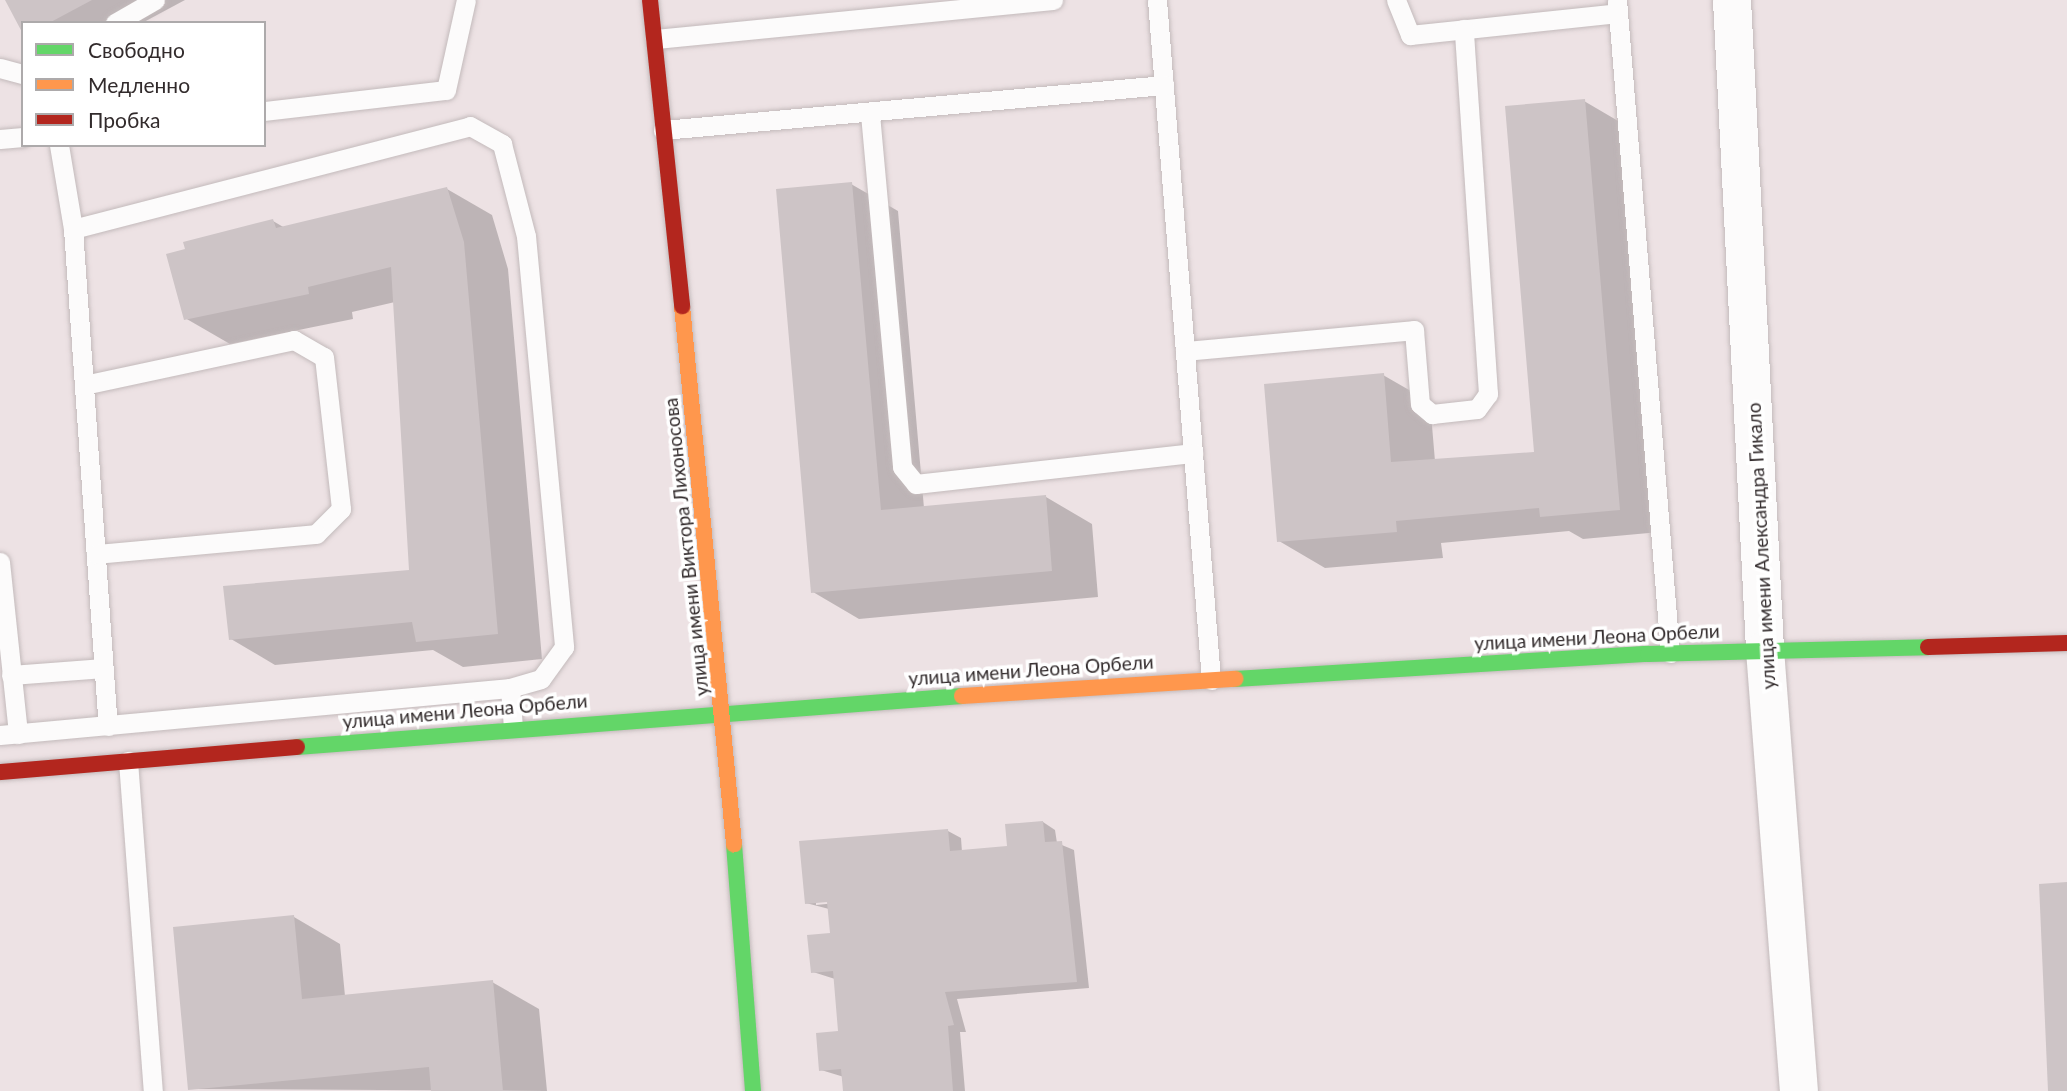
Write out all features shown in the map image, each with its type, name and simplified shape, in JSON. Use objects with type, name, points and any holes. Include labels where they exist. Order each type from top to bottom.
[{"type":"street","name":"улица имени Виктора Лихоносова","points":[[650,0],[724,710],[753,1091]]},
{"type":"street","name":"улица имени Александра Гикало","points":[[1732,0],[1765,650],[1799,1091]]},
{"type":"street","name":"улица имени Леона Орбели","points":[[0,772],[724,710],[1670,653],[2067,643]]},
{"type":"lane","points":[[118,21],[155,0]]},
{"type":"lane","points":[[266,111],[446,90],[466,0]]},
{"type":"lane","points":[[655,39],[1053,0]]},
{"type":"lane","points":[[1157,0],[1211,680]]},
{"type":"lane","points":[[1396,0],[1410,35],[1618,7],[1670,653]]},
{"type":"lane","points":[[1185,351],[1414,330],[1420,404],[1432,414],[1477,409],[1488,394],[1464,29]]},
{"type":"lane","points":[[0,68],[21,73]]},
{"type":"lane","points":[[663,130],[870,114],[1164,85]]},
{"type":"lane","points":[[870,114],[902,467],[916,484],[1193,453]]},
{"type":"lane","points":[[0,562],[12,675],[9,735],[510,688],[541,679],[564,647],[526,236],[502,144],[470,126],[73,229]]},
{"type":"lane","points":[[0,139],[21,137]]},
{"type":"lane","points":[[59,147],[73,229],[108,726]]},
{"type":"lane","points":[[84,385],[294,340],[324,357],[341,509],[316,534],[96,555]]},
{"type":"lane","points":[[12,675],[104,668]]},
{"type":"lane","points":[[510,688],[513,728]]},
{"type":"lane","points":[[128,761],[153,1091]]},
{"type":"building","points":[[5,0],[92,0],[53,21],[21,21],[21,30]]},
{"type":"building","points":[[1585,99],[1620,510],[1540,517],[1539,508],[1396,521],[1397,532],[1277,542],[1264,384],[1384,373],[1391,462],[1534,452],[1505,106]]},
{"type":"building","points":[[852,182],[881,510],[1046,495],[1052,571],[811,593],[776,189]]},
{"type":"building","points":[[447,187],[464,242],[498,634],[416,642],[412,622],[229,640],[223,586],[409,570],[391,267],[308,287],[309,294],[184,320],[166,254],[185,249],[183,242],[273,219],[276,228]]},
{"type":"building","points":[[1043,821],[1045,842],[1062,841],[1077,982],[945,992],[954,1025],[948,1026],[953,1091],[843,1091],[841,1069],[819,1071],[816,1033],[838,1031],[833,971],[811,973],[807,935],[830,933],[827,902],[805,904],[799,841],[948,829],[950,851],[1007,846],[1005,824]]},
{"type":"building","points":[[2067,882],[2067,1091],[2048,1091],[2039,884]]},
{"type":"building","points":[[294,915],[302,999],[493,980],[503,1091],[431,1091],[429,1067],[188,1090],[173,927]]},
{"type":"traffic: fast","points":[[1235,679],[1648,654],[1928,647]]},
{"type":"traffic: fast","points":[[297,747],[962,696]]},
{"type":"traffic: fast","points":[[734,844],[753,1091]]},
{"type":"traffic: slow","points":[[682,306],[734,844]]},
{"type":"traffic: slow","points":[[962,696],[1235,679]]},
{"type":"traffic: jam","points":[[650,0],[682,306]]},
{"type":"traffic: jam","points":[[1928,647],[2067,643]]},
{"type":"traffic: jam","points":[[0,772],[297,747]]}]
